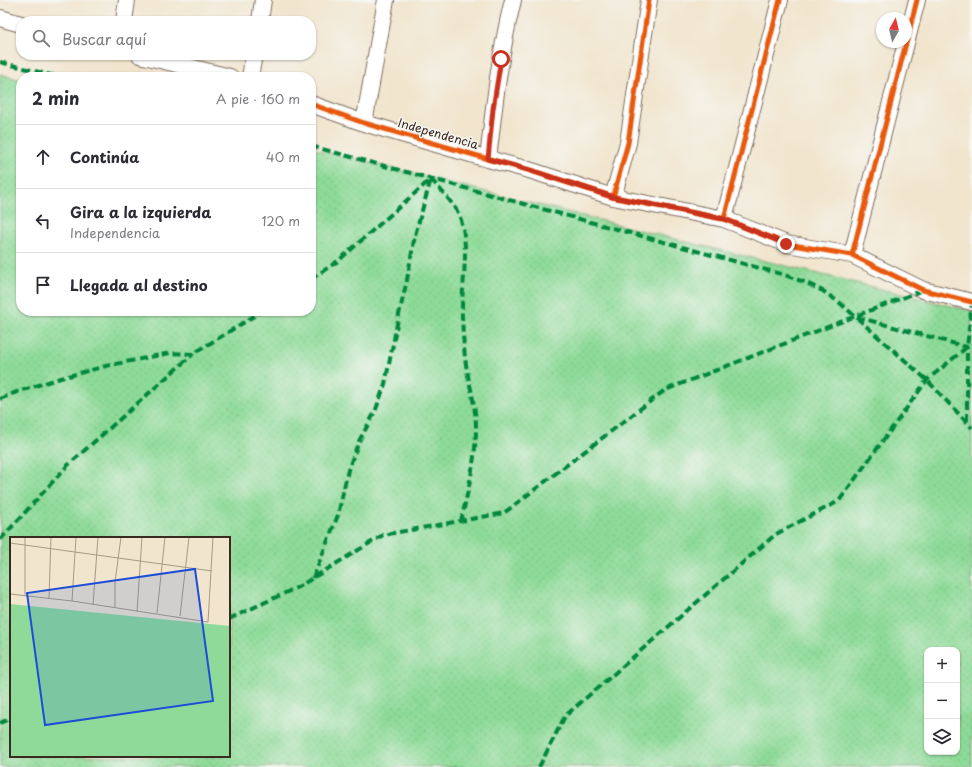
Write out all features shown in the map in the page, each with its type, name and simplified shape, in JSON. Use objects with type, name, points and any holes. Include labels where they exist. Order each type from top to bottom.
[{"type":"street","points":[[125,16],[127,0]]},
{"type":"street","points":[[261,16],[263,0]]},
{"type":"street","points":[[364,123],[386,0]]},
{"type":"street","points":[[488,159],[493,109],[513,0]]},
{"type":"street","points":[[613,197],[628,143],[649,0]]},
{"type":"street","points":[[724,219],[780,0]]},
{"type":"street","points":[[852,255],[917,0]]},
{"type":"street","points":[[0,18],[16,23]]},
{"type":"street","points":[[160,60],[210,72]]},
{"type":"street","points":[[251,72],[253,60]]},
{"type":"street","name":"Independencia","points":[[316,106],[364,123],[529,170],[613,197],[724,219],[786,244],[852,255],[922,290],[972,302]]},
{"type":"green space","points":[[0,74],[16,79],[16,316],[316,316],[316,149],[703,246],[972,311],[972,767],[0,767]]},
{"type":"marked path","points":[[0,62],[39,72]]},
{"type":"marked path","points":[[316,147],[785,275],[804,282],[823,291],[840,303],[927,380],[972,428]]},
{"type":"marked path","points":[[431,179],[456,209],[464,232],[465,256],[462,317],[464,351],[476,421],[476,440],[469,487],[461,521]]},
{"type":"marked path","points":[[316,276],[338,261],[431,179]]},
{"type":"marked path","points":[[313,578],[338,515],[348,470],[359,441],[375,412],[385,384],[415,235],[431,179]]},
{"type":"marked path","points":[[230,619],[298,587],[383,535],[504,513],[665,390],[923,290]]},
{"type":"marked path","points":[[539,767],[565,716],[776,534],[839,501],[927,380],[967,347],[972,302]]},
{"type":"marked path","points":[[0,399],[57,379],[106,366],[170,353],[193,354],[254,316]]},
{"type":"marked path","points":[[857,317],[967,347],[967,422]]},
{"type":"marked path","points":[[0,540],[67,466],[193,354]]},
{"type":"marked path","points":[[0,723],[10,718]]},
{"type":"cycle path","points":[[613,197],[628,143],[649,0]]},
{"type":"cycle path","points":[[724,219],[780,0]]},
{"type":"cycle path","points":[[852,255],[917,0]]},
{"type":"cycle path","points":[[316,106],[364,123],[529,170],[613,197],[724,219],[787,244],[852,255],[923,290],[972,302]]},
{"type":"route","points":[[501,59],[493,109],[488,159],[529,170],[613,197],[724,219],[786,244]]}]
